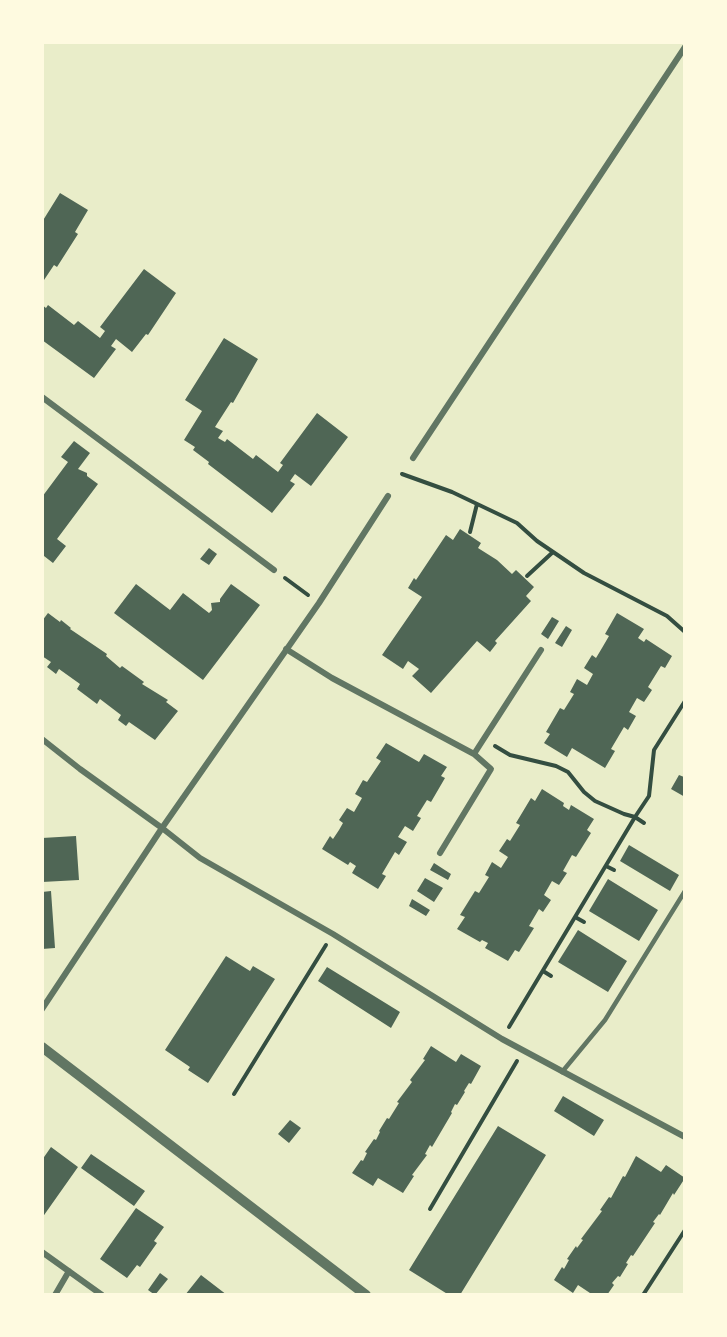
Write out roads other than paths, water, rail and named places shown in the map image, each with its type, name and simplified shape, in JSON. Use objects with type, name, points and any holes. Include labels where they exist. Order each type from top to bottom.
[{"type":"street","points":[[413,458],[685,47]]},
{"type":"street","points":[[42,397],[274,570]]},
{"type":"street","points":[[42,1010],[162,828],[319,603],[388,496]]},
{"type":"street","points":[[286,649],[332,678],[474,754],[491,769],[440,853]]},
{"type":"street","points":[[474,754],[541,650]]},
{"type":"street","points":[[42,739],[200,858],[333,934],[502,1039],[685,1137]]},
{"type":"street","points":[[42,1047],[366,1295]]},
{"type":"street","points":[[42,1252],[102,1295]]},
{"type":"street","points":[[55,1295],[69,1271]]},
{"type":"lane","points":[[562,1072],[606,1020],[685,891]]}]
